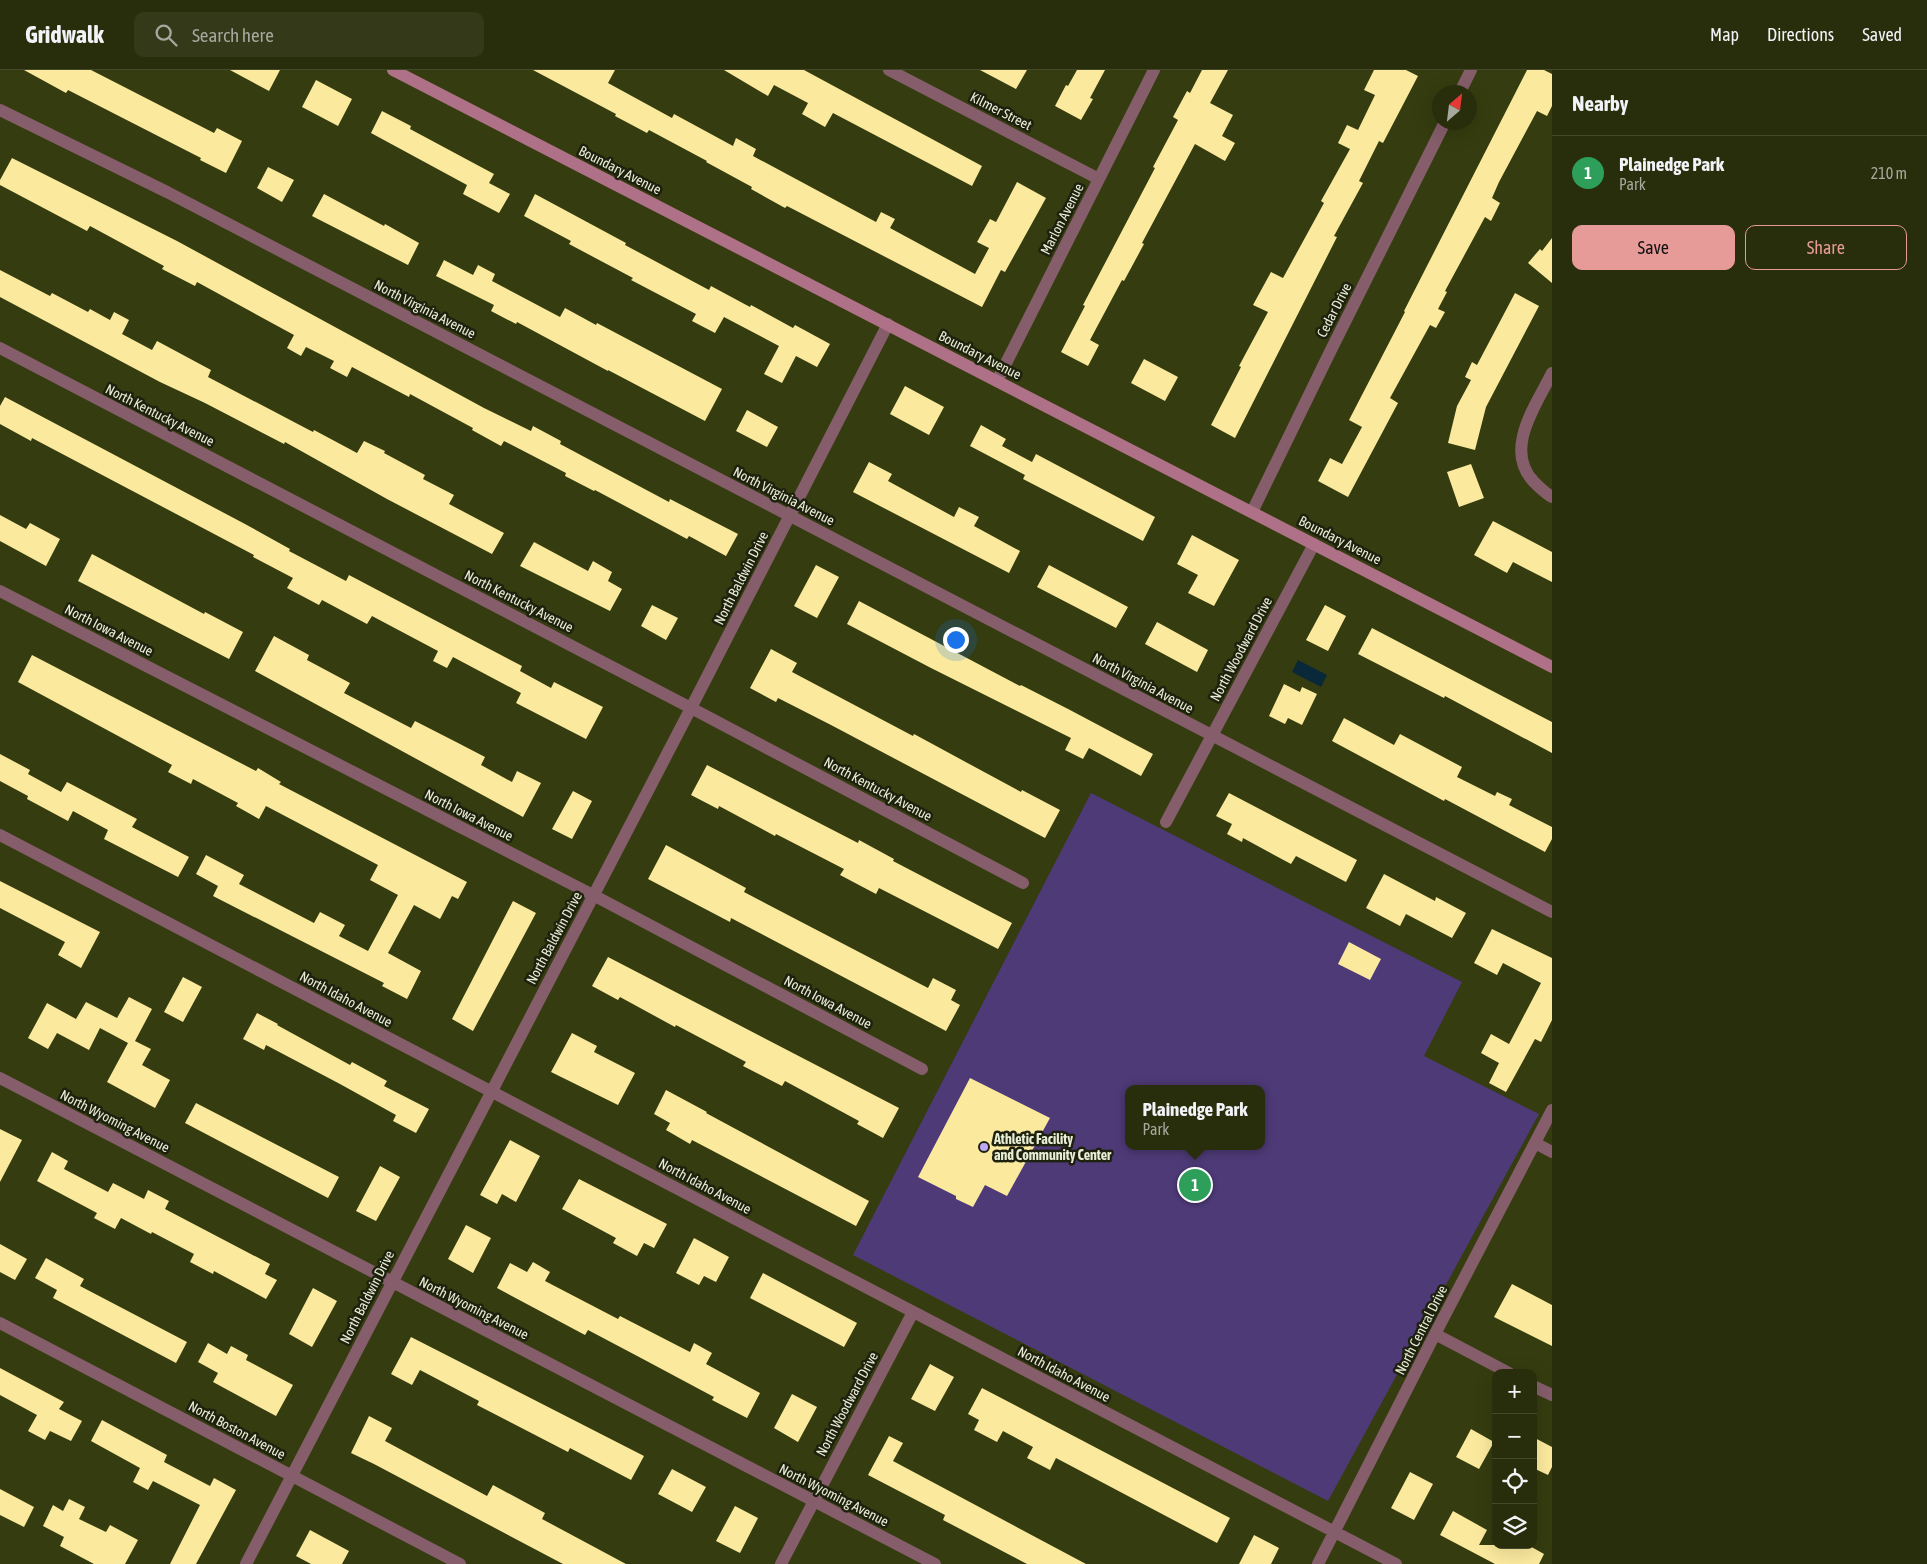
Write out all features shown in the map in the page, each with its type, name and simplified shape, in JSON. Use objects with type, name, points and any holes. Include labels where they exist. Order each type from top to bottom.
[{"type":"main road","name":"Boundary Avenue","points":[[393,70],[1552,667]]},
{"type":"street","name":"Kilmer Street","points":[[889,70],[1099,179]]},
{"type":"street","name":"Marlon Avenue","points":[[997,381],[1154,70]]},
{"type":"street","points":[[1464,85],[1471,70]]},
{"type":"street","name":"North Virginia Avenue","points":[[0,110],[167,192],[1552,912]]},
{"type":"street","name":"Cedar Drive","points":[[1252,512],[1441,130]]},
{"type":"street","name":"North Baldwin Drive","points":[[246,1564],[691,708],[888,324]]},
{"type":"street","name":"North Kentucky Avenue","points":[[0,348],[1023,883]]},
{"type":"street","points":[[1552,373],[1527,422],[1521,438],[1520,454],[1529,476],[1546,494],[1552,497]]},
{"type":"street","name":"North Woodward Drive","points":[[1166,822],[1314,544]]},
{"type":"street","name":"North Iowa Avenue","points":[[0,591],[593,895],[922,1069]]},
{"type":"street","name":"North Idaho Avenue","points":[[0,835],[1396,1564]]},
{"type":"street","name":"North Wyoming Avenue","points":[[0,1078],[935,1564]]},
{"type":"street","name":"North Central Drive","points":[[1318,1564],[1552,1110]]},
{"type":"street","points":[[1535,1143],[1552,1152]]},
{"type":"street","name":"North Woodward Drive","points":[[781,1564],[913,1312]]},
{"type":"street","name":"North Boston Avenue","points":[[0,1323],[460,1564]]},
{"type":"street","points":[[1435,1334],[1501,1369]]},
{"type":"street","points":[[1537,1388],[1552,1396]]},
{"type":"shaded area","points":[[1091,793],[1462,982],[1424,1056],[1539,1114],[1328,1501],[853,1255]]},
{"type":"water","points":[[1298,660],[1327,675],[1321,687],[1292,672]]},
{"type":"building","points":[[24,70],[91,70],[214,133],[217,128],[242,141],[226,173],[200,160],[201,158],[68,90],[66,93]]},
{"type":"building","points":[[230,70],[280,70],[269,91]]},
{"type":"building","points":[[533,70],[615,70],[608,83],[672,118],[674,114],[733,146],[736,138],[756,149],[753,156],[876,222],[881,212],[895,219],[890,228],[975,274],[989,248],[977,242],[990,219],[996,222],[1017,182],[1046,198],[1005,272],[1001,270],[982,307],[787,206],[785,208],[707,161],[649,130],[647,133],[615,116],[616,114]]},
{"type":"building","points":[[724,70],[804,70],[982,166],[972,186],[833,113],[825,127],[802,114],[808,103],[774,85],[768,96]]},
{"type":"building","points":[[980,70],[1027,70],[1016,89]]},
{"type":"building","points":[[1077,70],[1105,70],[1090,98],[1093,99],[1081,120],[1055,106],[1066,85],[1068,86]]},
{"type":"building","points":[[1202,70],[1228,70],[1210,103],[1233,115],[1222,136],[1235,143],[1225,161],[1195,144],[1142,243],[1144,244],[1124,281],[1122,280],[1090,340],[1099,345],[1088,366],[1061,352],[1085,306],[1083,305],[1178,120],[1173,117],[1187,91],[1190,93]]},
{"type":"building","points":[[1374,70],[1406,70],[1418,76],[1383,143],[1379,141],[1359,181],[1363,183],[1334,236],[1337,237],[1235,438],[1211,425],[1241,367],[1239,366],[1268,312],[1253,305],[1271,272],[1283,278],[1324,203],[1321,201],[1350,149],[1338,143],[1347,125],[1358,130],[1375,95],[1364,90]]},
{"type":"building","points":[[1527,70],[1544,70],[1552,74],[1552,106],[1547,116],[1537,111],[1499,182],[1492,198],[1500,203],[1491,221],[1485,217],[1445,291],[1447,292],[1438,309],[1445,312],[1436,328],[1430,325],[1390,398],[1398,403],[1348,497],[1318,481],[1330,458],[1342,464],[1362,427],[1349,420]]},
{"type":"building","points":[[316,80],[352,99],[338,126],[302,107]]},
{"type":"building","points":[[382,111],[411,126],[410,129],[494,174],[489,183],[510,194],[499,213],[463,194],[467,185],[371,133]]},
{"type":"building","points":[[12,158],[177,241],[484,408],[531,431],[533,426],[561,441],[560,444],[669,502],[670,499],[738,534],[726,556],[689,536],[687,539],[565,476],[566,473],[504,441],[501,446],[472,430],[473,428],[410,394],[409,397],[352,367],[347,377],[330,368],[334,361],[306,347],[301,356],[287,348],[294,335],[197,282],[195,286],[162,269],[164,266],[90,226],[87,231],[0,185],[0,180]]},
{"type":"building","points":[[268,167],[294,180],[282,202],[257,188]]},
{"type":"building","points":[[324,194],[419,243],[408,265],[312,216]]},
{"type":"building","points":[[535,194],[709,290],[711,286],[793,328],[795,325],[830,344],[817,367],[796,356],[782,383],[764,374],[779,346],[724,317],[715,333],[692,321],[696,314],[631,280],[633,278],[569,244],[571,241],[524,216]]},
{"type":"building","points":[[1552,238],[1552,283],[1528,263],[1540,249],[1542,251]]},
{"type":"building","points":[[444,260],[473,275],[478,265],[495,274],[492,281],[560,317],[565,308],[722,389],[705,421],[517,322],[516,324],[491,311],[494,305],[436,276]]},
{"type":"building","points":[[0,270],[50,296],[52,293],[88,312],[90,309],[110,320],[114,312],[129,320],[122,334],[152,350],[157,341],[211,370],[208,377],[357,453],[364,441],[385,451],[384,453],[425,475],[423,479],[454,495],[449,504],[504,533],[492,554],[387,499],[285,442],[284,444],[160,382],[0,297]]},
{"type":"building","points":[[1515,293],[1539,306],[1486,407],[1475,450],[1448,443],[1457,406],[1471,380],[1465,377],[1472,362],[1477,365]]},
{"type":"building","points":[[1144,359],[1178,377],[1165,401],[1131,383]]},
{"type":"building","points":[[905,386],[944,407],[929,435],[890,414]]},
{"type":"building","points":[[5,397],[245,524],[290,549],[289,551],[346,581],[349,575],[522,666],[520,671],[551,688],[554,682],[603,707],[586,739],[516,703],[521,693],[453,657],[447,668],[433,661],[438,651],[372,616],[367,624],[322,600],[319,605],[287,588],[293,578],[253,557],[254,555],[32,438],[31,441],[0,424],[0,406]]},
{"type":"building","points":[[747,410],[778,427],[767,447],[736,431]]},
{"type":"building","points":[[981,425],[1006,439],[1002,446],[1032,462],[1036,454],[1155,517],[1143,541],[1023,479],[1025,475],[970,446]]},
{"type":"building","points":[[869,462],[892,474],[888,481],[954,517],[959,507],[979,517],[974,526],[1020,551],[1009,573],[853,492]]},
{"type":"building","points":[[1471,464],[1484,498],[1459,507],[1447,472]]},
{"type":"building","points":[[0,515],[26,529],[30,523],[60,539],[46,566],[0,541]]},
{"type":"building","points":[[1493,521],[1552,552],[1552,582],[1513,562],[1507,573],[1474,555]]},
{"type":"building","points":[[1192,535],[1239,560],[1214,606],[1188,593],[1198,575],[1177,564]]},
{"type":"building","points":[[534,542],[588,571],[593,561],[612,572],[608,581],[622,589],[610,611],[520,566]]},
{"type":"building","points":[[92,554],[204,614],[205,612],[243,632],[229,659],[78,581]]},
{"type":"building","points":[[816,565],[839,577],[817,618],[794,606]]},
{"type":"building","points":[[1049,565],[1128,607],[1116,628],[1037,587]]},
{"type":"building","points":[[859,601],[1153,754],[1141,776],[1089,748],[1083,759],[1065,750],[1071,738],[847,624]]},
{"type":"building","points":[[652,605],[678,618],[666,640],[641,626]]},
{"type":"building","points":[[1325,605],[1346,616],[1328,651],[1306,640]]},
{"type":"building","points":[[1157,622],[1208,650],[1197,672],[1145,644]]},
{"type":"building","points":[[1372,628],[1552,722],[1552,753],[1445,696],[1444,698],[1358,654]]},
{"type":"building","points":[[274,636],[309,655],[307,660],[350,683],[344,693],[411,728],[415,721],[485,757],[481,765],[512,782],[517,771],[541,783],[523,817],[255,671]]},
{"type":"building","points":[[771,649],[797,663],[792,672],[913,736],[914,734],[1021,792],[1022,790],[1060,810],[1045,838],[778,698],[776,702],[750,688]]},
{"type":"building","points":[[32,655],[256,771],[258,768],[281,782],[279,784],[467,882],[458,899],[452,896],[440,919],[414,905],[388,953],[421,971],[407,999],[382,986],[384,983],[213,896],[218,886],[196,874],[206,855],[244,875],[239,884],[314,923],[320,912],[345,925],[339,936],[368,951],[398,895],[370,880],[378,865],[266,806],[259,819],[236,806],[238,803],[193,779],[191,784],[168,772],[172,765],[18,682]]},
{"type":"building","points":[[1284,684],[1300,692],[1302,687],[1317,694],[1302,725],[1288,718],[1285,724],[1269,716]]},
{"type":"building","points":[[1344,718],[1394,745],[1400,734],[1462,767],[1457,777],[1495,796],[1497,792],[1512,799],[1509,805],[1552,827],[1552,839],[1545,852],[1332,741]]},
{"type":"building","points":[[0,754],[30,770],[28,774],[61,792],[67,782],[137,819],[132,827],[189,857],[178,877],[104,839],[108,830],[73,811],[68,821],[27,799],[28,796],[0,781]]},
{"type":"building","points":[[707,765],[858,843],[859,840],[894,859],[893,861],[1012,923],[998,949],[879,888],[876,894],[840,875],[844,869],[776,834],[775,836],[719,806],[718,809],[691,795]]},
{"type":"building","points":[[573,791],[592,801],[572,839],[552,829]]},
{"type":"building","points":[[1229,793],[1357,860],[1346,882],[1296,856],[1291,864],[1243,838],[1242,842],[1227,834],[1232,824],[1216,816]]},
{"type":"building","points":[[666,845],[746,888],[744,892],[928,988],[933,978],[956,990],[951,1000],[960,1005],[946,1031],[731,918],[730,922],[648,879]]},
{"type":"building","points":[[1384,874],[1435,901],[1436,897],[1466,913],[1452,938],[1406,914],[1400,926],[1366,908]]},
{"type":"building","points":[[0,881],[100,932],[81,968],[58,955],[65,942],[0,908]]},
{"type":"building","points":[[513,901],[536,913],[473,1031],[452,1019]]},
{"type":"building","points":[[1492,929],[1552,958],[1552,1020],[1541,1042],[1535,1039],[1506,1092],[1489,1083],[1499,1063],[1481,1053],[1491,1034],[1509,1044],[1541,983],[1503,963],[1497,975],[1474,963]]},
{"type":"building","points":[[1349,942],[1381,959],[1370,980],[1338,964]]},
{"type":"building","points":[[608,957],[899,1108],[883,1138],[857,1124],[859,1121],[785,1081],[782,1086],[743,1066],[746,1062],[676,1025],[675,1027],[620,997],[618,1000],[592,986]]},
{"type":"building","points":[[183,977],[202,987],[183,1022],[164,1012]]},
{"type":"building","points":[[129,997],[152,1009],[135,1041],[151,1049],[142,1065],[170,1080],[155,1108],[107,1082],[128,1043],[100,1028],[89,1050],[57,1033],[48,1049],[28,1038],[47,1003],[76,1019],[86,1002],[117,1018]]},
{"type":"building","points":[[257,1013],[350,1065],[352,1062],[387,1081],[384,1086],[429,1109],[416,1133],[393,1121],[396,1115],[340,1084],[266,1045],[264,1050],[243,1039]]},
{"type":"building","points":[[572,1033],[597,1046],[594,1052],[635,1073],[618,1105],[551,1072]]},
{"type":"building","name":"Athletic Facility and Community Center","points":[[970,1078],[1050,1118],[1007,1196],[985,1185],[973,1207],[956,1199],[956,1196],[918,1177]]},
{"type":"building","points":[[666,1090],[869,1201],[856,1226],[692,1140],[690,1144],[666,1130],[670,1123],[654,1114]]},
{"type":"building","points":[[196,1103],[339,1177],[328,1198],[185,1123]]},
{"type":"building","points":[[0,1129],[22,1140],[0,1182]]},
{"type":"building","points":[[510,1140],[540,1156],[516,1202],[502,1194],[497,1204],[480,1195]]},
{"type":"building","points":[[52,1152],[68,1161],[64,1169],[108,1192],[113,1183],[144,1199],[148,1190],[169,1201],[165,1209],[270,1264],[265,1274],[277,1280],[266,1299],[214,1271],[213,1274],[190,1262],[194,1254],[152,1232],[151,1234],[121,1218],[115,1229],[94,1218],[97,1213],[37,1181]]},
{"type":"building","points":[[380,1166],[400,1177],[376,1221],[356,1211]]},
{"type":"building","points":[[579,1179],[667,1224],[654,1248],[644,1243],[637,1256],[613,1243],[616,1238],[562,1209]]},
{"type":"building","points":[[466,1225],[491,1238],[473,1273],[448,1259]]},
{"type":"building","points":[[694,1238],[729,1257],[716,1282],[704,1276],[699,1285],[676,1273]]},
{"type":"building","points":[[0,1244],[27,1259],[15,1280],[0,1272]]},
{"type":"building","points":[[46,1258],[84,1279],[80,1286],[187,1342],[176,1363],[53,1298],[57,1290],[35,1278]]},
{"type":"building","points":[[533,1262],[550,1272],[545,1281],[618,1319],[620,1316],[690,1352],[694,1343],[712,1353],[706,1364],[760,1393],[747,1418],[712,1400],[714,1397],[588,1330],[585,1335],[497,1288],[510,1263],[527,1272]]},
{"type":"building","points":[[763,1273],[857,1323],[844,1347],[750,1298]]},
{"type":"building","points":[[1512,1284],[1552,1305],[1552,1346],[1494,1317]]},
{"type":"building","points":[[313,1288],[337,1301],[312,1347],[289,1334]]},
{"type":"building","points":[[411,1337],[644,1456],[631,1480],[570,1448],[568,1452],[477,1405],[479,1401],[420,1370],[412,1385],[391,1374]]},
{"type":"building","points":[[208,1343],[227,1354],[231,1346],[248,1355],[246,1360],[293,1385],[276,1416],[213,1382],[218,1373],[198,1362]]},
{"type":"building","points":[[930,1364],[954,1377],[935,1411],[911,1399]]},
{"type":"building","points":[[0,1368],[64,1402],[59,1409],[82,1421],[71,1441],[50,1431],[45,1440],[28,1431],[37,1415],[0,1395]]},
{"type":"building","points":[[982,1388],[1230,1518],[1217,1543],[1056,1458],[1050,1470],[1027,1458],[1033,1447],[1003,1431],[997,1442],[974,1430],[979,1420],[968,1414]]},
{"type":"building","points":[[792,1394],[817,1407],[798,1442],[774,1428]]},
{"type":"building","points":[[369,1416],[392,1428],[385,1441],[487,1496],[493,1485],[545,1513],[542,1519],[626,1564],[563,1564],[351,1453]]},
{"type":"building","points":[[102,1420],[167,1455],[164,1462],[210,1486],[214,1478],[236,1490],[196,1564],[170,1564],[200,1505],[153,1481],[148,1490],[133,1482],[140,1468],[91,1441]]},
{"type":"building","points":[[1471,1429],[1492,1441],[1492,1446],[1479,1469],[1456,1457]]},
{"type":"building","points":[[889,1436],[903,1443],[893,1461],[1086,1564],[1027,1564],[943,1520],[945,1515],[868,1475]]},
{"type":"building","points":[[1537,1439],[1552,1447],[1552,1467],[1548,1475],[1537,1470]]},
{"type":"building","points":[[672,1469],[706,1487],[692,1512],[658,1494]]},
{"type":"building","points":[[1410,1472],[1433,1484],[1414,1520],[1391,1508]]},
{"type":"building","points":[[0,1489],[34,1507],[24,1527],[0,1515]]},
{"type":"building","points":[[69,1499],[85,1507],[79,1519],[106,1532],[110,1525],[138,1540],[125,1564],[94,1564],[60,1546],[64,1537],[43,1526],[53,1505],[63,1511]]},
{"type":"building","points":[[735,1506],[758,1518],[740,1553],[716,1541]]},
{"type":"building","points":[[1453,1511],[1487,1530],[1479,1545],[1492,1545],[1492,1549],[1535,1549],[1544,1554],[1539,1564],[1495,1564],[1440,1535]]},
{"type":"building","points":[[310,1530],[349,1551],[342,1564],[311,1564],[296,1556]]},
{"type":"building","points":[[1254,1535],[1279,1548],[1271,1564],[1239,1564]]},
{"type":"place","name":"Athletic Facility and Community Center","points":[[984,1147]]},
{"type":"place","name":"Plainedge Park","points":[[1195,1185]]}]
